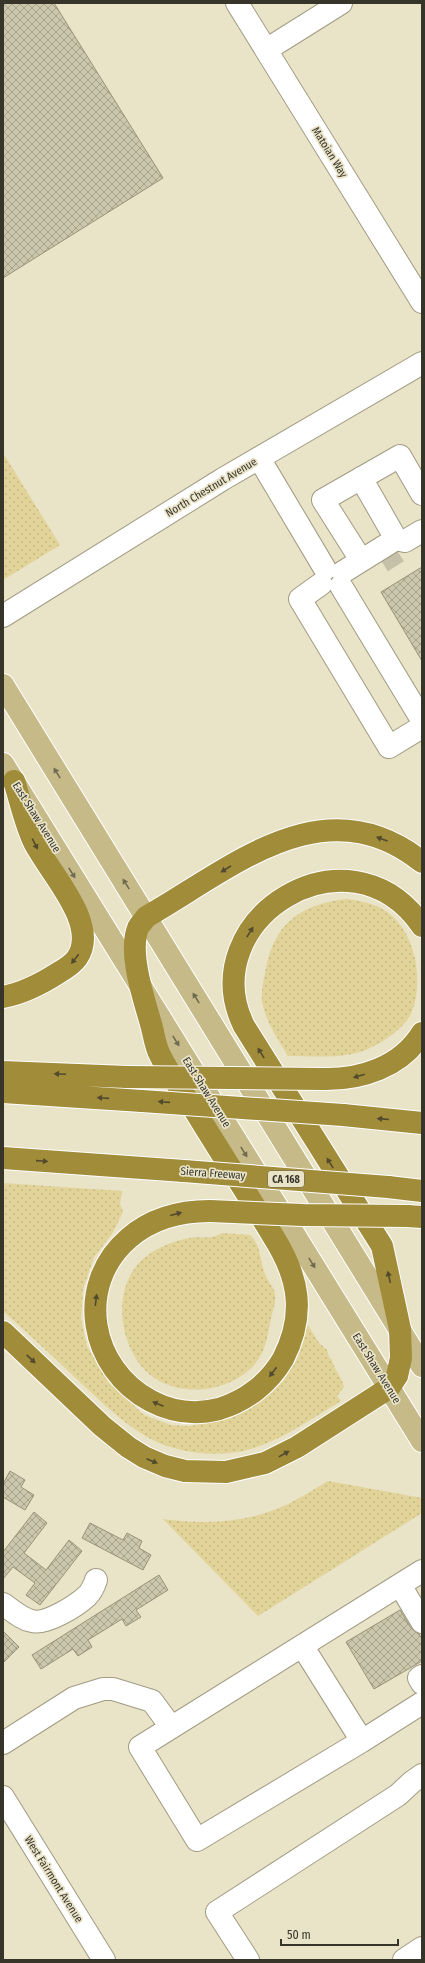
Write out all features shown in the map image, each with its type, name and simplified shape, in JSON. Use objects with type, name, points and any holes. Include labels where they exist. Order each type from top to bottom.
[{"type":"highway","points":[[3,997],[27,990],[57,974],[77,958],[83,946],[84,929],[76,910],[34,843],[8,772]]},
{"type":"highway","points":[[414,1216],[303,1215],[210,1211],[182,1212],[144,1227],[133,1234],[120,1246],[111,1258],[100,1281],[95,1302],[96,1326],[102,1350],[120,1377],[137,1392],[157,1404],[177,1410],[206,1412],[228,1406],[249,1395],[274,1373],[287,1350],[294,1326],[297,1303],[295,1281],[277,1242],[159,1054],[141,984],[135,946],[138,929],[146,917],[260,849],[300,834],[328,830],[369,834],[404,849],[422,862]]},
{"type":"highway","points":[[3,1332],[102,1426],[128,1447],[144,1457],[166,1466],[185,1471],[226,1472],[265,1463],[297,1447],[389,1388],[397,1376],[401,1358],[400,1329],[382,1246],[244,1026],[236,1007],[234,982],[242,947],[259,919],[284,897],[316,883],[345,880],[359,882],[381,889],[401,902],[422,926]]},
{"type":"highway","points":[[3,1072],[127,1077],[322,1079],[359,1077],[376,1070],[405,1054],[422,1033]]},
{"type":"highway","points":[[3,1092],[343,1115],[422,1123]]},
{"type":"highway","name":"Sierra Freeway","points":[[3,1158],[422,1190]]},
{"type":"main road","points":[[3,685],[422,1366]]},
{"type":"main road","name":"East Shaw Avenue","points":[[8,772],[141,984],[422,1441]]},
{"type":"street","name":"Matoian Way","points":[[237,3],[422,302]]},
{"type":"street","points":[[266,50],[341,3]]},
{"type":"street","name":"North Chestnut Avenue","points":[[3,616],[260,458],[422,363]]},
{"type":"street","points":[[390,549],[323,500],[400,456],[422,494]]},
{"type":"street","points":[[260,458],[332,578],[422,720]]},
{"type":"street","points":[[361,478],[390,549]]},
{"type":"street","points":[[390,549],[332,578],[300,598],[390,747],[422,727]]},
{"type":"street","points":[[422,1571],[303,1647],[140,1747],[197,1840],[362,1741],[422,1703]]},
{"type":"street","points":[[3,1604],[24,1619],[34,1622],[41,1622],[50,1619],[88,1595],[96,1580]]},
{"type":"street","points":[[400,1585],[422,1622]]},
{"type":"street","points":[[303,1647],[362,1741]]},
{"type":"street","points":[[422,1676],[419,1678],[422,1683]]},
{"type":"street","points":[[3,1743],[74,1698],[93,1691],[113,1689],[152,1701],[172,1727]]},
{"type":"street","points":[[248,1960],[217,1912],[398,1795],[422,1775]]},
{"type":"street","name":"West Fairmont Avenue","points":[[3,1797],[104,1960]]},
{"type":"street","points":[[404,1960],[422,1948]]},
{"type":"shaded area","points":[[3,453],[60,545],[3,580]]},
{"type":"shaded area","points":[[347,899],[366,903],[384,910],[395,919],[404,930],[411,944],[415,958],[417,989],[415,1003],[410,1016],[402,1026],[388,1038],[363,1051],[342,1056],[288,1056],[269,1023],[262,1001],[263,984],[270,952],[284,927],[293,918],[317,905]]},
{"type":"shaded area","points":[[3,1183],[122,1191],[120,1204],[123,1212],[112,1234],[94,1257],[83,1289],[81,1319],[87,1346],[108,1382],[144,1415],[171,1425],[188,1426],[215,1422],[235,1416],[254,1406],[270,1394],[283,1381],[295,1363],[302,1345],[307,1324],[319,1343],[327,1350],[334,1367],[342,1380],[344,1387],[337,1396],[341,1401],[272,1441],[247,1450],[236,1452],[214,1454],[190,1452],[167,1446],[137,1431],[109,1409],[3,1311]]},
{"type":"shaded area","points":[[222,1233],[250,1235],[254,1239],[257,1244],[264,1271],[275,1292],[275,1304],[268,1336],[262,1354],[255,1364],[244,1374],[230,1382],[215,1387],[199,1390],[183,1389],[168,1385],[154,1378],[142,1367],[133,1354],[123,1325],[122,1309],[124,1293],[129,1279],[137,1266],[152,1252],[173,1242],[194,1237],[210,1237]]},
{"type":"shaded area","points":[[328,1481],[422,1498],[422,1513],[258,1616],[163,1519],[211,1522],[242,1519],[288,1504]]},
{"type":"building","points":[[3,3],[54,3],[163,178],[3,278]]},
{"type":"building","points":[[422,567],[422,661],[381,592]]},
{"type":"building","points":[[10,1471],[25,1480],[21,1487],[34,1495],[25,1510],[3,1497],[3,1484]]},
{"type":"building","points":[[34,1512],[47,1523],[24,1553],[46,1570],[69,1540],[82,1551],[40,1605],[26,1595],[35,1583],[13,1567],[3,1579],[3,1552]]},
{"type":"building","points":[[90,1523],[123,1540],[127,1533],[142,1541],[139,1548],[151,1555],[143,1570],[82,1538]]},
{"type":"building","points":[[159,1575],[168,1590],[136,1610],[141,1617],[126,1626],[122,1619],[88,1640],[92,1647],[78,1656],[73,1649],[41,1669],[32,1655]]},
{"type":"building","points":[[400,1610],[411,1628],[419,1634],[422,1639],[422,1661],[374,1689],[346,1642]]},
{"type":"building","points":[[3,1631],[19,1647],[3,1663]]},
{"type":"tunnel","points":[[382,562],[398,552]]}]
